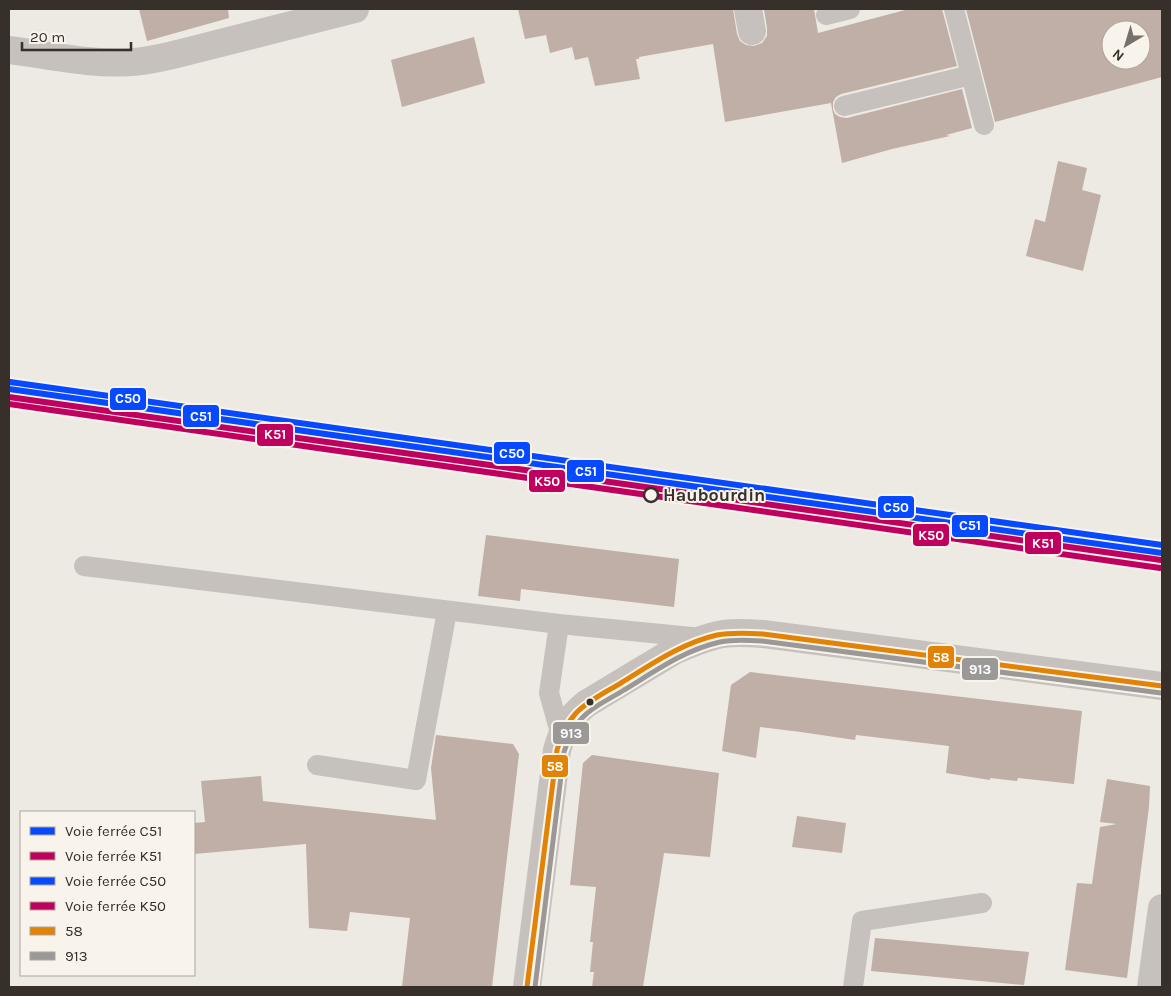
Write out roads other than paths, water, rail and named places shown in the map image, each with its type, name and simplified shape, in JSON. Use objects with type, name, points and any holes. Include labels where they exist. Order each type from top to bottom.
[{"type":"street","points":[[9,50],[86,60],[132,62],[157,59],[355,9]]},
{"type":"street","points":[[527,987],[557,750],[561,736],[568,722],[586,704],[674,651],[704,639],[724,634],[762,634],[1162,686]]},
{"type":"street","points":[[1152,987],[1162,908]]},
{"type":"lane","points":[[826,15],[850,9]]},
{"type":"lane","points":[[954,9],[984,125]]},
{"type":"lane","points":[[844,106],[971,75]]},
{"type":"lane","points":[[84,566],[447,611],[704,639]]},
{"type":"lane","points":[[318,765],[416,780],[447,611]]},
{"type":"lane","points":[[559,624],[549,693],[561,736]]},
{"type":"lane","points":[[853,987],[862,920],[982,902]]},
{"type":"rail line","name":"C50","points":[[10,382],[1162,545]]},
{"type":"rail line","name":"C51","points":[[9,389],[1162,553]]},
{"type":"rail line","name":"K51","points":[[9,397],[1161,560]]},
{"type":"rail line","name":"K50","points":[[9,404],[1160,568]]},
{"type":"place","name":"Haubourdin","points":[[651,495]]}]
